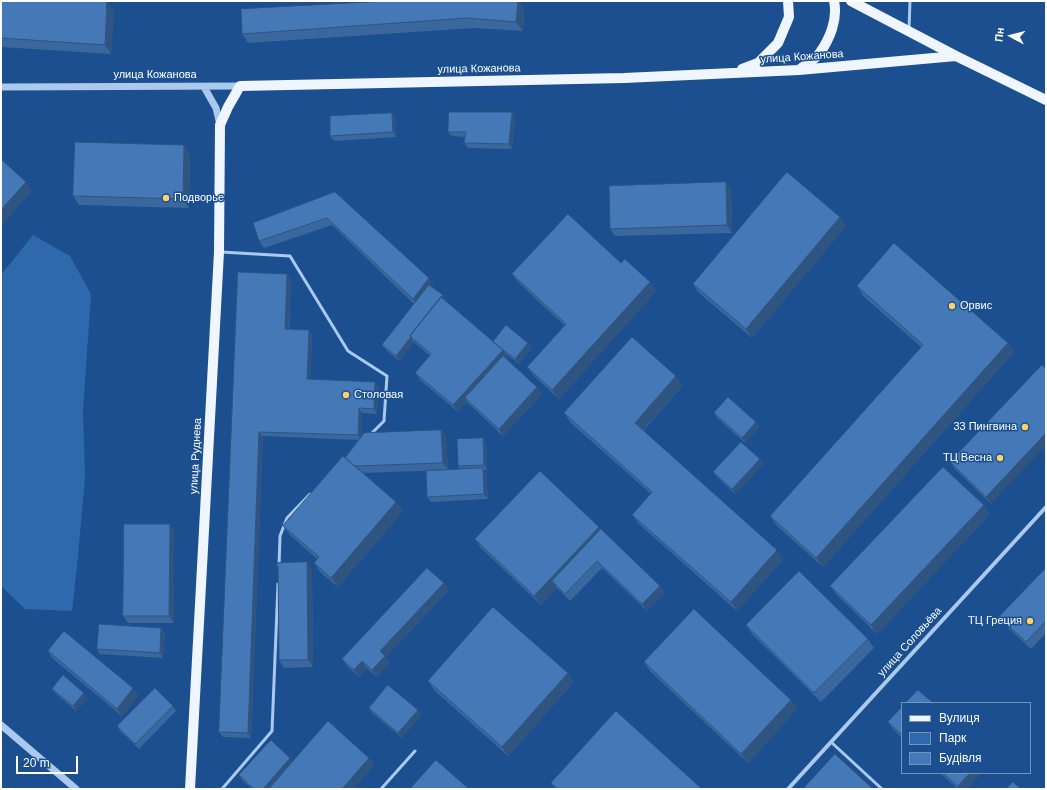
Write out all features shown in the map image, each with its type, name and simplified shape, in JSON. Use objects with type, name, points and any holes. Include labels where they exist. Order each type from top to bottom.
[{"type":"main road","points":[[730,73],[758,63],[778,44],[789,17],[788,1]]},
{"type":"main road","points":[[799,70],[818,55],[831,34],[836,11],[834,1]]},
{"type":"main road","points":[[852,1],[956,56],[1046,100]]},
{"type":"main road","name":"улица Кожанова","points":[[240,86],[624,78],[799,70],[956,56]]},
{"type":"main road","name":"улица Руднева","points":[[190,789],[219,252],[220,124],[240,86]]},
{"type":"street","name":"улица Кожанова","points":[[1,87],[240,86]]},
{"type":"street","name":"улица Руднева","points":[[204,87],[216,108],[220,124]]},
{"type":"street","name":"улица Соловьёва","points":[[788,789],[1046,506]]},
{"type":"street","points":[[1,725],[76,789]]},
{"type":"lane","points":[[909,31],[910,1]]},
{"type":"lane","points":[[219,252],[290,256],[348,350],[387,376],[384,421],[368,438]]},
{"type":"lane","points":[[279,568],[280,536],[287,518],[314,491]]},
{"type":"lane","points":[[222,789],[272,731],[278,583]]},
{"type":"lane","points":[[831,742],[882,789]]},
{"type":"lane","points":[[381,789],[415,751]]},
{"type":"green space","points":[[33,235],[70,256],[91,294],[83,411],[85,478],[72,611],[25,609],[1,586],[1,275]]},
{"type":"building","points":[[1,1],[107,1],[105,45],[1,38]]},
{"type":"building","points":[[388,1],[518,1],[516,22],[467,18],[242,34],[241,9]]},
{"type":"building","points":[[449,112],[512,112],[509,144],[464,143],[466,132],[448,132]]},
{"type":"building","points":[[392,113],[393,132],[330,136],[330,116]]},
{"type":"building","points":[[75,142],[184,145],[183,199],[73,196]]},
{"type":"building","points":[[1,159],[26,182],[1,210]]},
{"type":"building","points":[[787,172],[840,217],[746,329],[693,284]]},
{"type":"building","points":[[726,182],[727,225],[610,229],[609,186]]},
{"type":"building","points":[[335,192],[429,278],[413,299],[327,218],[259,241],[253,223]]},
{"type":"building","points":[[568,214],[621,263],[625,259],[650,282],[552,390],[527,367],[566,324],[512,274]]},
{"type":"building","points":[[894,243],[1008,343],[816,558],[770,516],[923,345],[857,286]]},
{"type":"building","points":[[238,272],[287,274],[285,329],[309,330],[307,379],[375,382],[374,409],[359,408],[358,435],[259,432],[248,733],[219,732]]},
{"type":"building","points":[[429,285],[443,295],[396,356],[382,345]]},
{"type":"building","points":[[441,297],[503,350],[453,405],[415,373],[431,354],[410,336]]},
{"type":"building","points":[[506,325],[528,343],[515,359],[493,342]]},
{"type":"building","points":[[632,337],[676,376],[635,423],[777,550],[731,602],[632,515],[652,492],[564,413]]},
{"type":"building","points":[[503,356],[537,387],[499,429],[465,398]]},
{"type":"building","name":"ТЦ Весна","points":[[1042,365],[1046,369],[1046,433],[986,497],[950,462]]},
{"type":"building","points":[[728,397],[756,422],[742,438],[714,413]]},
{"type":"building","points":[[441,430],[443,463],[355,466],[345,458],[364,433]]},
{"type":"building","points":[[483,438],[484,465],[458,466],[457,439]]},
{"type":"building","points":[[741,442],[760,459],[732,489],[713,472]]},
{"type":"building","points":[[343,456],[396,502],[331,578],[314,563],[319,557],[283,526]]},
{"type":"building","points":[[943,467],[984,505],[871,625],[830,586]]},
{"type":"building","points":[[483,468],[484,494],[427,497],[426,471]]},
{"type":"building","points":[[540,471],[599,527],[534,596],[475,539]]},
{"type":"building","points":[[124,524],[170,524],[169,616],[123,616]]},
{"type":"building","points":[[601,529],[660,586],[642,604],[597,561],[565,594],[552,581]]},
{"type":"building","points":[[307,562],[308,660],[279,660],[278,563]]},
{"type":"building","points":[[427,568],[444,583],[380,651],[385,656],[372,670],[362,661],[354,670],[342,659]]},
{"type":"building","points":[[1046,568],[1046,621],[1026,642],[999,617]]},
{"type":"building","points":[[799,571],[868,639],[814,693],[746,625]]},
{"type":"building","points":[[493,607],[568,673],[502,747],[428,681]]},
{"type":"building","points":[[694,609],[791,700],[741,754],[644,662]]},
{"type":"building","points":[[99,624],[161,628],[160,653],[97,649]]},
{"type":"building","points":[[64,631],[133,688],[117,709],[48,651]]},
{"type":"building","points":[[63,675],[84,693],[73,706],[52,689]]},
{"type":"building","points":[[388,685],[418,710],[398,733],[369,708]]},
{"type":"building","points":[[155,688],[173,706],[135,744],[117,726]]},
{"type":"building","points":[[918,690],[932,702],[906,702]]},
{"type":"building","points":[[901,708],[901,734],[888,722]]},
{"type":"building","points":[[616,711],[702,789],[558,789],[551,783]]},
{"type":"building","points":[[328,721],[369,758],[342,789],[269,789]]},
{"type":"building","points":[[271,740],[290,758],[263,789],[254,789],[239,775]]},
{"type":"building","points":[[835,754],[873,789],[803,789]]},
{"type":"building","points":[[436,760],[469,789],[410,789]]},
{"type":"building","points":[[944,774],[969,774],[958,786]]},
{"type":"building","points":[[1013,782],[1021,789],[1006,789]]},
{"type":"place","name":"Подворье","points":[[166,198]]},
{"type":"place","name":"Орвис","points":[[952,306]]},
{"type":"place","name":"Столовая","points":[[346,395]]},
{"type":"place","name":"33 Пингвина","points":[[1025,427]]},
{"type":"place","name":"ТЦ Весна","points":[[1000,458]]},
{"type":"place","name":"ТЦ Греция","points":[[1030,621]]}]
